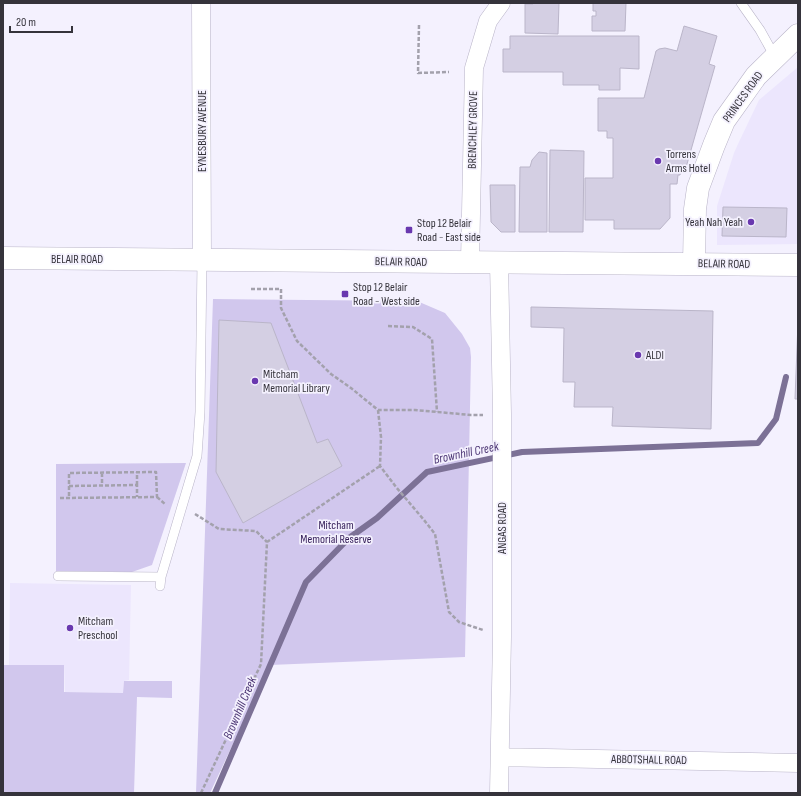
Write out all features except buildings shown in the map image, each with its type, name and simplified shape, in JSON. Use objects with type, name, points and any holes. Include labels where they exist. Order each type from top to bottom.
[{"type":"main road","name":"PRINCES ROAD","points":[[694,264],[695,209],[698,188],[724,121],[756,76],[798,35]]},
{"type":"main road","name":"BELAIR ROAD","points":[[3,258],[798,265]]},
{"type":"street","name":"EYNESBURY AVENUE","points":[[201,3],[202,260]]},
{"type":"street","name":"BRENCHLEY GROVE","points":[[470,262],[474,68],[488,21],[501,3]]},
{"type":"street","name":"ANGAS ROAD","points":[[499,262],[502,422],[502,637],[499,793]]},
{"type":"street","name":"ABBOTSHALL ROAD","points":[[500,756],[798,763]]},
{"type":"lane","points":[[741,3],[760,30],[775,57]]},
{"type":"lane","points":[[58,576],[161,581],[197,456],[200,428],[202,260]]},
{"type":"path","points":[[418,25],[418,72],[449,72]]},
{"type":"path","points":[[251,289],[281,289],[281,308],[297,341],[331,374],[378,410],[415,410],[471,415],[502,422]]},
{"type":"path","points":[[388,326],[413,327],[432,339],[437,412]]},
{"type":"path","points":[[378,410],[381,436],[380,466],[435,534],[449,612],[458,622],[502,637]]},
{"type":"path","points":[[267,542],[380,466]]},
{"type":"path","points":[[102,472],[102,486]]},
{"type":"path","points":[[69,498],[69,473],[102,472],[156,472],[157,497]]},
{"type":"path","points":[[137,472],[137,497]]},
{"type":"path","points":[[69,486],[137,485]]},
{"type":"path","points":[[60,498],[157,497],[165,504]]},
{"type":"path","points":[[182,506],[219,529],[256,530],[267,542],[261,664],[201,793]]},
{"type":"shaded area","points":[[798,67],[798,244],[717,245],[717,206],[738,144],[759,100]]},
{"type":"shaded area","name":"Mitcham Preschool","points":[[10,583],[131,585],[129,680],[124,681],[123,693],[65,692],[64,665],[9,665]]},
{"type":"green space","name":"Mitcham Memorial Reserve","points":[[213,299],[417,301],[445,313],[462,334],[470,348],[471,357],[465,657],[270,665],[210,793],[196,793]]},
{"type":"green space","points":[[186,463],[152,565],[132,572],[56,571],[56,464]]},
{"type":"green space","points":[[3,665],[64,665],[64,692],[123,693],[124,681],[172,681],[172,698],[137,697],[134,793],[3,793]]},
{"type":"waterway","name":"Brownhill Creek","points":[[215,793],[306,582],[349,538],[377,518],[427,472],[522,452],[758,443],[776,419],[786,377]]},
{"type":"place","name":"Torrens Arms Hotel","points":[[658,161]]},
{"type":"place","name":"Yeah Nah Yeah","points":[[751,222]]},
{"type":"place","name":"Stop 12 Belair Road - East side","points":[[409,230]]},
{"type":"place","name":"Stop 12 Belair Road - West side","points":[[345,294]]},
{"type":"place","name":"ALDI","points":[[638,355]]},
{"type":"place","name":"Mitcham Memorial Library","points":[[255,381]]},
{"type":"place","name":"Mitcham Preschool","points":[[70,628]]}]
